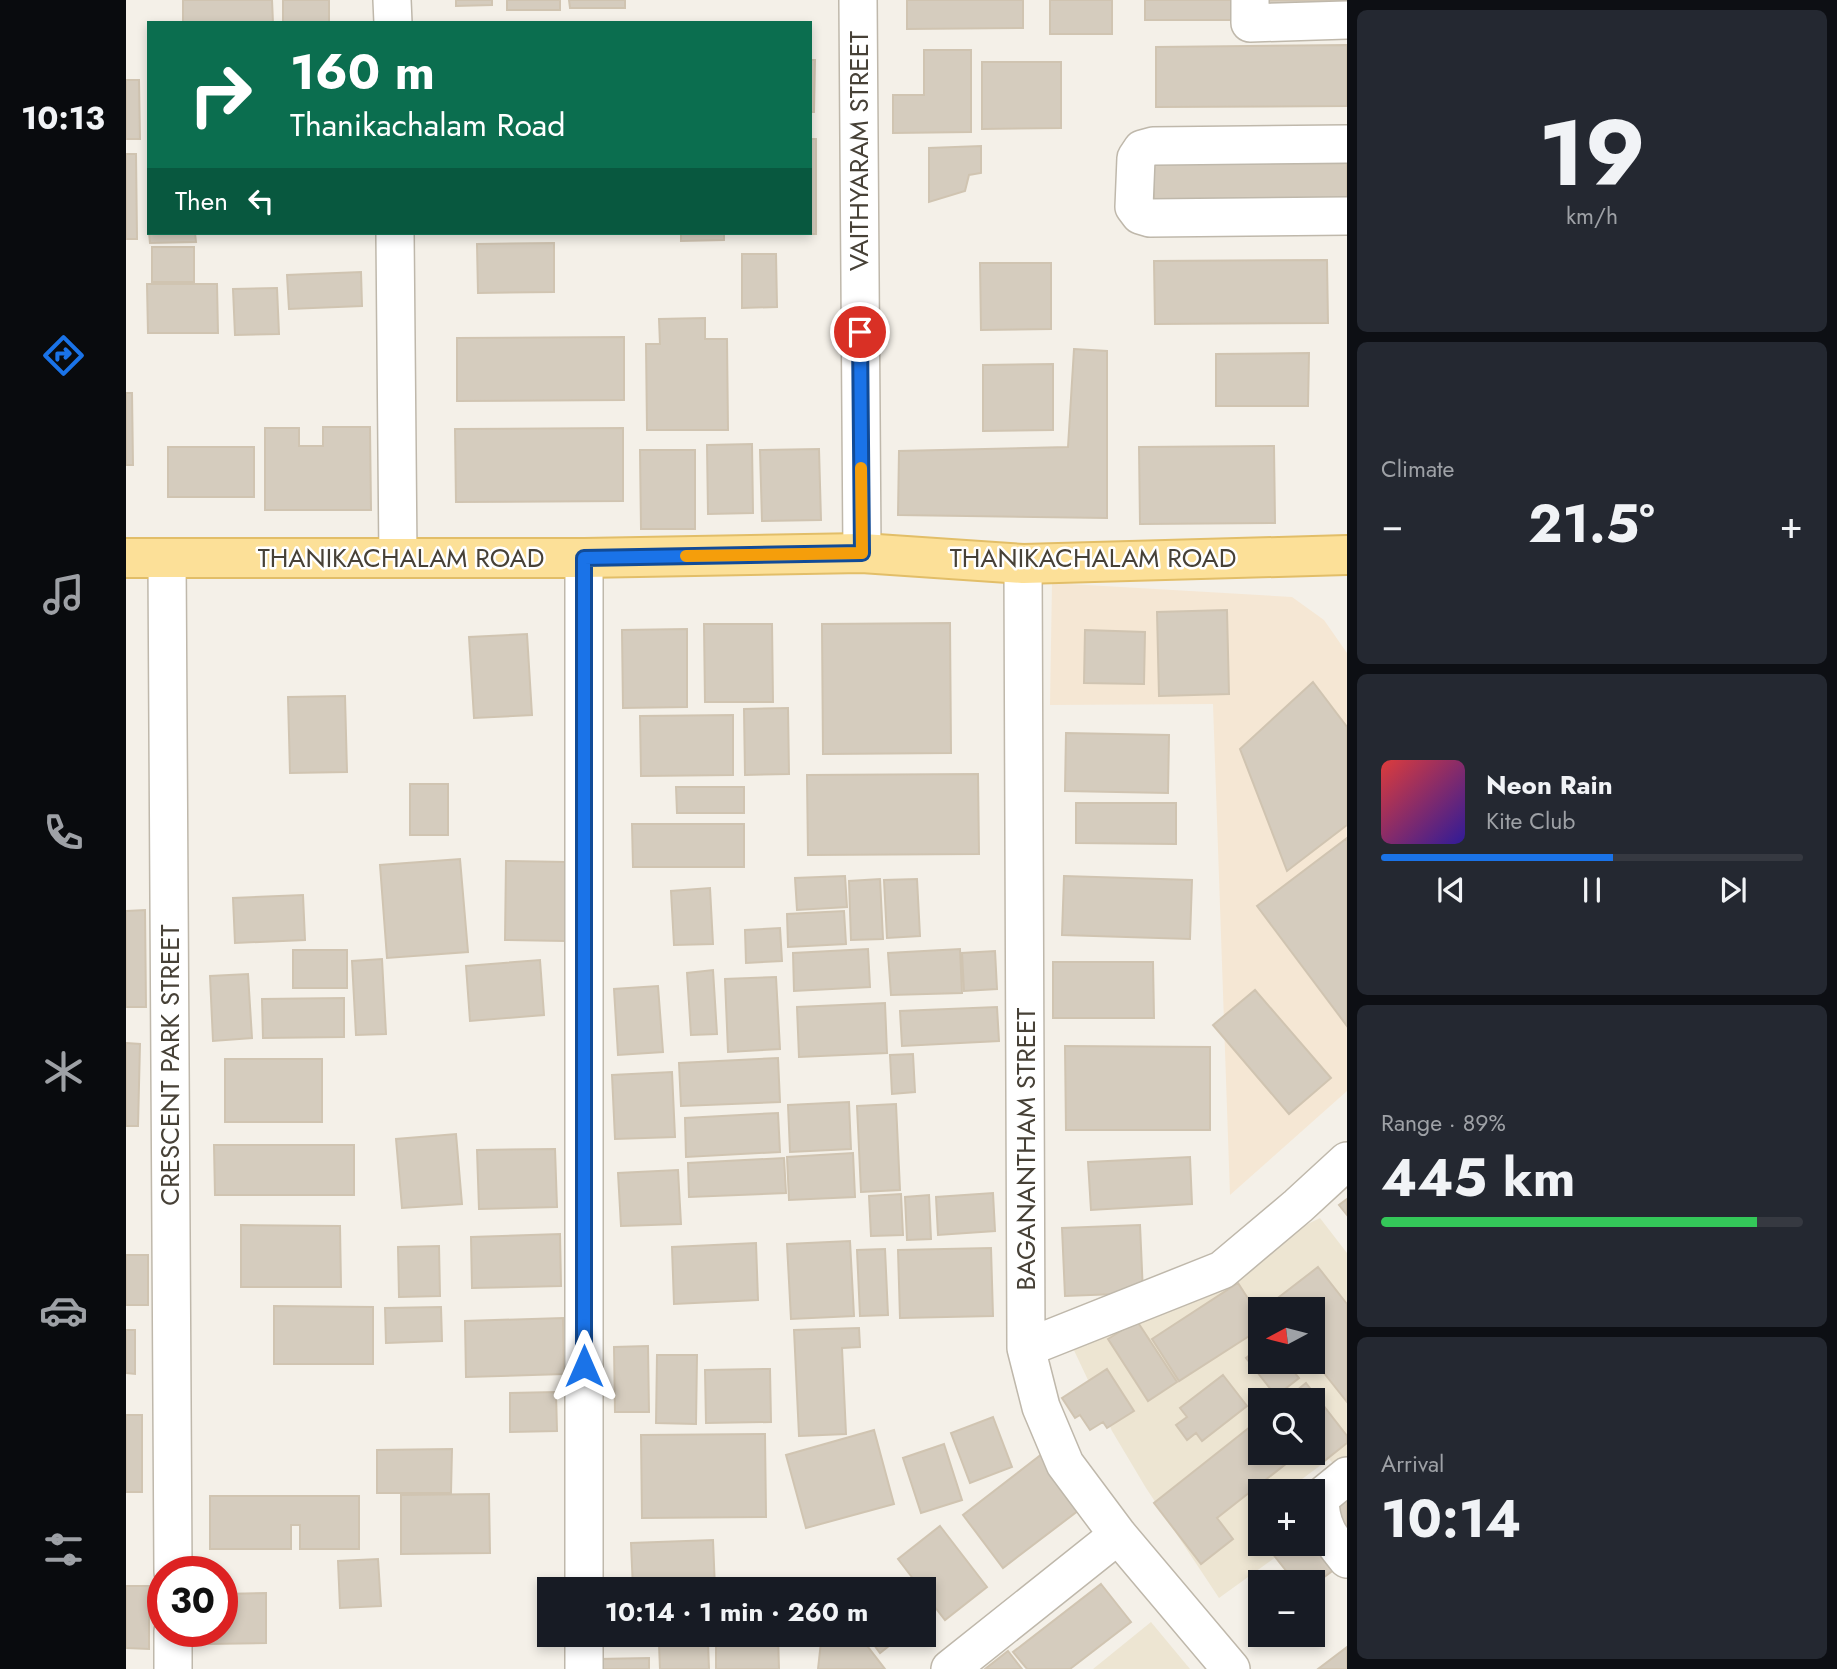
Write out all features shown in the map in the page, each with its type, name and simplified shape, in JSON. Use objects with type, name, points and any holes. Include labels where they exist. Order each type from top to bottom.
[{"type":"main road","name":"THANIKACHALAM ROAD","points":[[126,558],[584,558],[862,553],[1023,564],[1347,555]]},
{"type":"street","points":[[393,0],[393,21]]},
{"type":"street","name":"VAITHYARAM STREET","points":[[858,0],[862,553]]},
{"type":"street","points":[[1250,0],[1250,23],[1347,20]]},
{"type":"street","points":[[1347,144],[1153,146],[1142,149],[1136,158],[1134,207],[1140,215],[1150,218],[1347,216]]},
{"type":"street","points":[[395,235],[398,558]]},
{"type":"street","name":"CRESCENT PARK STREET","points":[[167,558],[173,1556]]},
{"type":"street","points":[[584,558],[584,1577]]},
{"type":"street","name":"BAGANANTHAM STREET","points":[[1023,564],[1026,1348],[1041,1407],[1065,1464],[1118,1535],[1231,1669]]},
{"type":"street","points":[[1026,1348],[1222,1270],[1347,1161]]},
{"type":"street","points":[[1347,1476],[1320,1498],[1320,1516],[1329,1536],[1347,1559]]},
{"type":"street","points":[[950,1669],[1118,1535]]},
{"type":"street","points":[[173,1647],[173,1669]]},
{"type":"street","points":[[584,1647],[584,1669]]},
{"type":"shaded area","points":[[1052,583],[1292,597],[1324,620],[1347,653],[1347,1091],[1230,1195],[1213,704],[1050,705]]},
{"type":"shaded area","points":[[1320,1218],[1347,1253],[1347,1476],[1345,1477],[1329,1459],[1325,1462],[1325,1388],[1248,1388],[1248,1465],[1321,1465],[1302,1479],[1248,1479],[1248,1556],[1277,1556],[1258,1570],[1248,1570],[1248,1577],[1219,1598],[1146,1488],[1112,1431],[1071,1344]]},
{"type":"shaded area","points":[[1151,1622],[1190,1669],[1093,1669]]},
{"type":"building","points":[[183,0],[272,0],[273,21],[183,21]]},
{"type":"building","points":[[283,0],[329,0],[329,21],[283,21]]},
{"type":"building","points":[[456,0],[492,0],[492,5],[456,6]]},
{"type":"building","points":[[507,0],[560,0],[560,10],[507,10]]},
{"type":"building","points":[[569,0],[625,0],[625,8],[570,8]]},
{"type":"building","points":[[907,0],[1023,0],[1023,28],[907,29]]},
{"type":"building","points":[[1050,0],[1112,0],[1112,34],[1050,34]]},
{"type":"building","points":[[1145,0],[1242,0],[1242,20],[1145,20]]},
{"type":"building","points":[[1262,0],[1347,0],[1347,12],[1262,13]]},
{"type":"building","points":[[1347,45],[1347,106],[1156,107],[1156,47]]},
{"type":"building","points":[[924,50],[971,50],[971,132],[893,133],[893,95],[924,95]]},
{"type":"building","points":[[812,60],[815,60],[812,112]]},
{"type":"building","points":[[982,62],[1061,62],[1061,128],[982,129]]},
{"type":"building","points":[[126,80],[139,80],[140,139],[126,139]]},
{"type":"building","points":[[812,139],[816,139],[816,234],[812,234]]},
{"type":"building","points":[[981,146],[981,173],[969,175],[965,191],[929,202],[929,148]]},
{"type":"building","points":[[126,154],[136,154],[137,239],[126,239]]},
{"type":"building","points":[[1347,163],[1347,210],[1154,211],[1154,164]]},
{"type":"building","points":[[149,235],[195,235],[196,242],[150,243]]},
{"type":"building","points":[[681,235],[724,235],[724,240],[681,241]]},
{"type":"building","points":[[554,243],[554,292],[478,293],[477,244]]},
{"type":"building","points":[[152,247],[194,247],[194,282],[152,282]]},
{"type":"building","points":[[742,254],[776,254],[777,307],[742,308]]},
{"type":"building","points":[[1327,260],[1328,323],[1155,324],[1154,261]]},
{"type":"building","points":[[980,263],[1051,263],[1051,329],[981,330]]},
{"type":"building","points":[[361,272],[362,306],[289,309],[287,275]]},
{"type":"building","points":[[147,284],[217,284],[218,333],[148,333]]},
{"type":"building","points":[[277,288],[279,334],[235,335],[233,289]]},
{"type":"building","points":[[705,318],[705,339],[727,339],[728,430],[647,430],[646,344],[660,344],[659,319]]},
{"type":"building","points":[[624,337],[624,400],[457,401],[457,338]]},
{"type":"building","points":[[1074,349],[1107,351],[1107,518],[898,515],[899,451],[1068,447]]},
{"type":"building","points":[[1309,353],[1308,406],[1216,406],[1216,354]]},
{"type":"building","points":[[1053,364],[1053,430],[983,431],[983,365]]},
{"type":"building","points":[[126,393],[132,393],[133,465],[126,465]]},
{"type":"building","points":[[323,427],[370,427],[371,510],[265,510],[265,428],[299,428],[299,446],[323,446]]},
{"type":"building","points":[[623,428],[623,501],[456,502],[455,429]]},
{"type":"building","points":[[752,444],[753,513],[708,514],[707,445]]},
{"type":"building","points":[[1274,446],[1275,523],[1140,524],[1139,447]]},
{"type":"building","points":[[168,447],[254,447],[254,497],[168,497]]},
{"type":"building","points":[[819,449],[821,520],[762,521],[760,450]]},
{"type":"building","points":[[640,450],[695,450],[695,529],[641,529]]},
{"type":"building","points":[[1227,610],[1229,694],[1159,696],[1157,612]]},
{"type":"building","points":[[950,623],[951,753],[823,754],[822,624]]},
{"type":"building","points":[[704,624],[772,624],[773,702],[705,702]]},
{"type":"building","points":[[687,629],[687,707],[623,708],[622,630]]},
{"type":"building","points":[[1085,630],[1145,632],[1144,684],[1084,683]]},
{"type":"building","points":[[527,634],[532,715],[474,718],[469,637]]},
{"type":"building","points":[[1313,682],[1347,727],[1347,825],[1287,871],[1240,749]]},
{"type":"building","points":[[345,696],[347,772],[290,773],[288,697]]},
{"type":"building","points":[[788,708],[789,774],[745,775],[744,709]]},
{"type":"building","points":[[733,715],[733,775],[641,776],[640,716]]},
{"type":"building","points":[[1066,733],[1169,735],[1168,793],[1065,791]]},
{"type":"building","points":[[978,774],[979,854],[808,855],[807,775]]},
{"type":"building","points":[[410,784],[448,784],[448,835],[410,835]]},
{"type":"building","points":[[676,787],[744,787],[744,813],[677,813]]},
{"type":"building","points":[[1076,803],[1176,803],[1176,844],[1076,843]]},
{"type":"building","points":[[632,824],[744,824],[744,867],[633,867]]},
{"type":"building","points":[[1347,838],[1347,1026],[1257,906]]},
{"type":"building","points":[[460,859],[468,952],[387,958],[380,865]]},
{"type":"building","points":[[506,861],[566,862],[565,941],[505,940]]},
{"type":"building","points":[[845,876],[847,907],[797,910],[795,878]]},
{"type":"building","points":[[1064,876],[1192,880],[1190,939],[1062,935]]},
{"type":"building","points":[[880,879],[883,939],[851,940],[849,881]]},
{"type":"building","points":[[917,879],[920,936],[887,938],[884,880]]},
{"type":"building","points":[[710,888],[713,944],[674,945],[671,891]]},
{"type":"building","points":[[303,895],[305,940],[235,943],[233,898]]},
{"type":"building","points":[[145,910],[146,1007],[126,1007],[126,911]]},
{"type":"building","points":[[844,911],[846,944],[788,947],[787,914]]},
{"type":"building","points":[[780,928],[782,961],[746,963],[745,930]]},
{"type":"building","points":[[868,949],[870,987],[794,991],[793,953]]},
{"type":"building","points":[[960,949],[962,993],[891,995],[888,953]]},
{"type":"building","points":[[293,950],[347,950],[347,988],[293,988]]},
{"type":"building","points":[[995,951],[997,989],[964,991],[962,953]]},
{"type":"building","points":[[382,959],[386,1034],[356,1035],[352,961]]},
{"type":"building","points":[[540,960],[544,1015],[470,1021],[466,966]]},
{"type":"building","points":[[1053,962],[1153,962],[1154,1018],[1053,1018]]},
{"type":"building","points":[[713,970],[717,1034],[691,1035],[687,973]]},
{"type":"building","points":[[248,974],[252,1038],[213,1041],[210,976]]},
{"type":"building","points":[[776,977],[780,1049],[728,1052],[725,979]]},
{"type":"building","points":[[658,986],[663,1052],[618,1055],[614,989]]},
{"type":"building","points":[[1255,990],[1331,1078],[1289,1114],[1213,1025]]},
{"type":"building","points":[[344,998],[344,1037],[263,1038],[262,999]]},
{"type":"building","points":[[885,1003],[887,1053],[799,1057],[797,1007]]},
{"type":"building","points":[[997,1007],[999,1041],[902,1046],[900,1011]]},
{"type":"building","points":[[126,1043],[140,1044],[138,1126],[126,1126]]},
{"type":"building","points":[[1065,1046],[1210,1047],[1210,1130],[1066,1130]]},
{"type":"building","points":[[913,1054],[915,1092],[892,1094],[890,1055]]},
{"type":"building","points":[[778,1058],[780,1102],[681,1106],[679,1063]]},
{"type":"building","points":[[225,1059],[322,1059],[322,1122],[225,1122]]},
{"type":"building","points":[[672,1072],[675,1137],[615,1139],[612,1075]]},
{"type":"building","points":[[849,1102],[851,1149],[790,1152],[788,1105]]},
{"type":"building","points":[[896,1104],[900,1190],[861,1192],[857,1106]]},
{"type":"building","points":[[778,1113],[780,1152],[686,1157],[685,1118]]},
{"type":"building","points":[[456,1134],[462,1204],[402,1208],[396,1139]]},
{"type":"building","points":[[214,1145],[354,1145],[354,1195],[215,1195]]},
{"type":"building","points":[[555,1149],[557,1207],[479,1209],[477,1150]]},
{"type":"building","points":[[853,1153],[855,1197],[789,1200],[787,1157]]},
{"type":"building","points":[[1190,1157],[1192,1204],[1091,1210],[1088,1162]]},
{"type":"building","points":[[784,1158],[786,1193],[689,1197],[688,1163]]},
{"type":"building","points":[[678,1170],[681,1224],[621,1226],[618,1173]]},
{"type":"building","points":[[993,1193],[995,1231],[938,1235],[936,1197]]},
{"type":"building","points":[[901,1194],[903,1235],[871,1236],[869,1196]]},
{"type":"building","points":[[929,1195],[931,1239],[907,1240],[905,1197]]},
{"type":"building","points":[[1347,1199],[1347,1215],[1339,1205]]},
{"type":"building","points":[[241,1225],[340,1226],[341,1287],[241,1287]]},
{"type":"building","points":[[1140,1225],[1143,1293],[1065,1296],[1062,1228]]},
{"type":"building","points":[[560,1234],[561,1286],[472,1288],[471,1237]]},
{"type":"building","points":[[850,1241],[854,1316],[791,1319],[787,1244]]},
{"type":"building","points":[[756,1243],[758,1300],[674,1304],[672,1247]]},
{"type":"building","points":[[439,1246],[440,1296],[399,1297],[398,1247]]},
{"type":"building","points":[[991,1248],[993,1316],[900,1318],[898,1250]]},
{"type":"building","points":[[885,1249],[888,1315],[860,1316],[857,1250]]},
{"type":"building","points":[[126,1255],[148,1255],[148,1305],[126,1305]]},
{"type":"building","points":[[1318,1267],[1347,1304],[1347,1402],[1325,1374],[1325,1297],[1279,1297]]},
{"type":"building","points":[[1238,1283],[1248,1298],[1248,1337],[1179,1381],[1152,1339]]},
{"type":"building","points":[[274,1306],[373,1307],[373,1364],[274,1364]]},
{"type":"building","points":[[441,1307],[442,1341],[386,1343],[385,1308]]},
{"type":"building","points":[[563,1318],[564,1374],[466,1377],[465,1321]]},
{"type":"building","points":[[1137,1321],[1177,1382],[1148,1401],[1108,1339]]},
{"type":"building","points":[[859,1328],[860,1347],[842,1348],[846,1434],[799,1436],[794,1330]]},
{"type":"building","points":[[126,1330],[135,1330],[135,1374],[126,1373]]},
{"type":"building","points":[[648,1346],[649,1412],[615,1412],[614,1347]]},
{"type":"building","points":[[657,1355],[697,1355],[696,1424],[656,1423]]},
{"type":"building","points":[[770,1369],[771,1422],[706,1423],[705,1370]]},
{"type":"building","points":[[1107,1369],[1134,1411],[1107,1428],[1103,1422],[1090,1430],[1080,1415],[1075,1418],[1062,1398]]},
{"type":"building","points":[[1259,1374],[1296,1374],[1299,1378],[1286,1388],[1270,1388]]},
{"type":"building","points":[[1223,1375],[1247,1406],[1202,1441],[1196,1433],[1187,1440],[1176,1425],[1187,1417],[1180,1408]]},
{"type":"building","points":[[556,1392],[557,1431],[510,1432],[510,1393]]},
{"type":"building","points":[[1325,1408],[1347,1436],[1347,1443],[1325,1460]]},
{"type":"building","points":[[126,1415],[142,1415],[142,1492],[126,1492]]},
{"type":"building","points":[[993,1417],[1012,1467],[970,1483],[951,1433]]},
{"type":"building","points":[[1248,1429],[1248,1465],[1284,1465],[1267,1479],[1248,1479],[1248,1494],[1217,1518],[1233,1539],[1201,1564],[1154,1503]]},
{"type":"building","points":[[874,1430],[894,1504],[806,1528],[786,1455]]},
{"type":"building","points":[[765,1434],[766,1517],[642,1518],[641,1435]]},
{"type":"building","points":[[944,1444],[962,1500],[921,1513],[903,1458]]},
{"type":"building","points":[[452,1449],[451,1493],[377,1493],[377,1450]]},
{"type":"building","points":[[1042,1454],[1083,1507],[1003,1568],[963,1515]]},
{"type":"building","points":[[1347,1492],[1347,1530],[1329,1508]]},
{"type":"building","points":[[489,1494],[490,1553],[401,1554],[401,1495]]},
{"type":"building","points":[[210,1496],[359,1496],[359,1549],[300,1549],[300,1525],[291,1525],[291,1549],[210,1549]]},
{"type":"building","points":[[940,1526],[987,1587],[945,1620],[936,1608],[936,1577],[912,1577],[898,1559]]},
{"type":"building","points":[[713,1540],[715,1577],[632,1577],[631,1543]]},
{"type":"building","points":[[1274,1556],[1325,1556],[1335,1569],[1325,1576],[1325,1570],[1286,1570]]},
{"type":"building","points":[[378,1559],[381,1606],[340,1608],[338,1561]]},
{"type":"building","points":[[1101,1584],[1131,1622],[1070,1669],[1027,1669],[1013,1652]]},
{"type":"building","points":[[126,1586],[147,1586],[149,1649],[126,1648]]},
{"type":"building","points":[[266,1593],[266,1643],[238,1643],[238,1594]]},
{"type":"building","points":[[659,1647],[708,1647],[709,1669],[660,1669]]},
{"type":"building","points":[[716,1647],[778,1647],[779,1669],[716,1669]]},
{"type":"building","points":[[820,1647],[868,1647],[885,1669],[818,1669]]},
{"type":"building","points":[[876,1647],[888,1647],[880,1653]]},
{"type":"building","points":[[1347,1647],[1347,1669],[1318,1669]]},
{"type":"building","points":[[1008,1651],[1022,1669],[985,1669]]},
{"type":"building","points":[[649,1658],[649,1669],[598,1669],[598,1659]]},
{"type":"slow traffic","points":[[686,556],[862,553],[861,468]]},
{"type":"route","points":[[584,1366],[584,558],[862,553],[860,332]]}]
